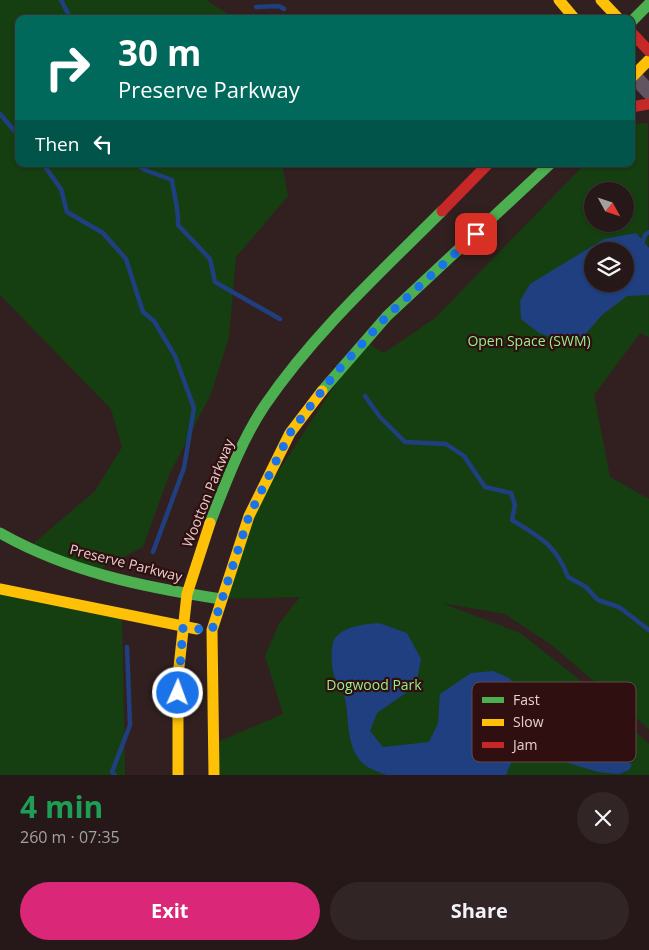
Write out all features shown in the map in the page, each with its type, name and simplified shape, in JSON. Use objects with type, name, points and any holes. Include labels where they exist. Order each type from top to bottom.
[{"type":"main road","points":[[559,0],[572,15]]},
{"type":"main road","points":[[601,0],[615,15]]},
{"type":"main road","points":[[635,18],[649,4]]},
{"type":"main road","points":[[635,36],[649,51]]},
{"type":"main road","points":[[635,73],[649,60]]},
{"type":"main road","points":[[635,106],[649,104]]},
{"type":"main road","name":"Wootton Parkway","points":[[178,775],[178,676],[187,594],[201,546],[235,460],[265,406],[318,336],[485,167]]},
{"type":"main road","points":[[214,775],[212,630],[249,516],[295,425],[334,375],[387,316],[547,167]]},
{"type":"main road","name":"Preserve Parkway","points":[[0,533],[26,550],[92,573],[187,594],[221,599]]},
{"type":"main road","points":[[0,589],[183,628],[212,630]]},
{"type":"street","points":[[635,79],[649,92]]},
{"type":"green space","points":[[0,0],[206,0],[230,15],[15,15],[15,167],[283,167],[288,196],[236,257],[229,337],[211,394],[169,475],[143,547],[92,573],[26,550],[95,491],[122,447],[111,409],[0,295]]},
{"type":"green space","points":[[648,123],[649,337],[640,333],[594,395],[610,477],[649,499],[649,729],[636,718],[636,682],[595,682],[553,646],[505,614],[442,603],[520,633],[582,682],[472,682],[472,762],[636,762],[636,732],[649,744],[649,775],[214,775],[213,744],[283,714],[265,656],[279,624],[300,597],[221,599],[249,516],[364,341],[384,353],[435,318],[582,167],[635,167],[635,124]]},
{"type":"green space","points":[[0,589],[122,615],[125,775],[0,775]]},
{"type":"water","points":[[636,233],[649,248],[649,295],[627,296],[602,315],[575,346],[539,333],[521,319],[520,301],[530,284],[584,251],[584,292],[634,292],[634,242],[599,242],[604,239]]},
{"type":"water","points":[[379,623],[407,633],[421,659],[416,686],[377,713],[370,731],[383,747],[429,742],[438,723],[440,694],[471,673],[493,671],[509,678],[513,682],[472,682],[472,762],[512,762],[506,775],[387,775],[367,767],[358,758],[349,735],[344,695],[333,671],[332,650],[334,640],[338,635],[348,629]]},
{"type":"water","points":[[565,762],[629,762],[632,765],[629,770],[619,774],[598,772]]},
{"type":"waterway","points":[[61,0],[69,15]]},
{"type":"waterway","points":[[256,7],[279,6],[284,9]]},
{"type":"waterway","points":[[0,114],[15,131]]},
{"type":"waterway","points":[[45,167],[61,189],[67,212],[103,233],[126,259],[143,312],[154,321],[175,356],[194,408],[184,468],[153,552]]},
{"type":"waterway","points":[[140,167],[172,180],[178,225],[210,259],[215,282],[280,319]]},
{"type":"waterway","points":[[643,241],[645,235],[649,232]]},
{"type":"waterway","points":[[365,396],[380,417],[405,442],[446,444],[464,456],[485,487],[511,493],[515,505],[512,520],[539,537],[552,549],[568,577],[586,587],[598,600],[619,607],[649,630]]},
{"type":"waterway","points":[[115,775],[112,772],[130,725],[127,647]]},
{"type":"traffic: fast","points":[[635,18],[649,4]]},
{"type":"traffic: fast","points":[[322,391],[387,316],[547,167]]},
{"type":"traffic: fast","points":[[210,523],[235,462],[256,419],[284,378],[349,304],[442,211]]},
{"type":"traffic: fast","points":[[0,533],[26,547],[80,568],[135,583],[221,599]]},
{"type":"traffic: slow","points":[[559,0],[572,15]]},
{"type":"traffic: slow","points":[[601,0],[615,15]]},
{"type":"traffic: slow","points":[[635,74],[649,60]]},
{"type":"traffic: slow","points":[[214,775],[212,630],[249,516],[290,433],[322,391]]},
{"type":"traffic: slow","points":[[178,775],[178,676],[187,594],[210,523]]},
{"type":"traffic: slow","points":[[0,589],[197,629]]},
{"type":"traffic: jam","points":[[635,36],[649,51]]},
{"type":"traffic: jam","points":[[635,106],[649,104]]},
{"type":"traffic: jam","points":[[442,211],[485,167]]},
{"type":"route","points":[[178,693],[183,628],[212,630],[249,516],[290,433],[334,375],[387,316],[476,234]]},
{"type":"park label","name":"Open Space (SWM)","points":[[529,341]]},
{"type":"park label","name":"Dogwood Park","points":[[374,685]]}]
